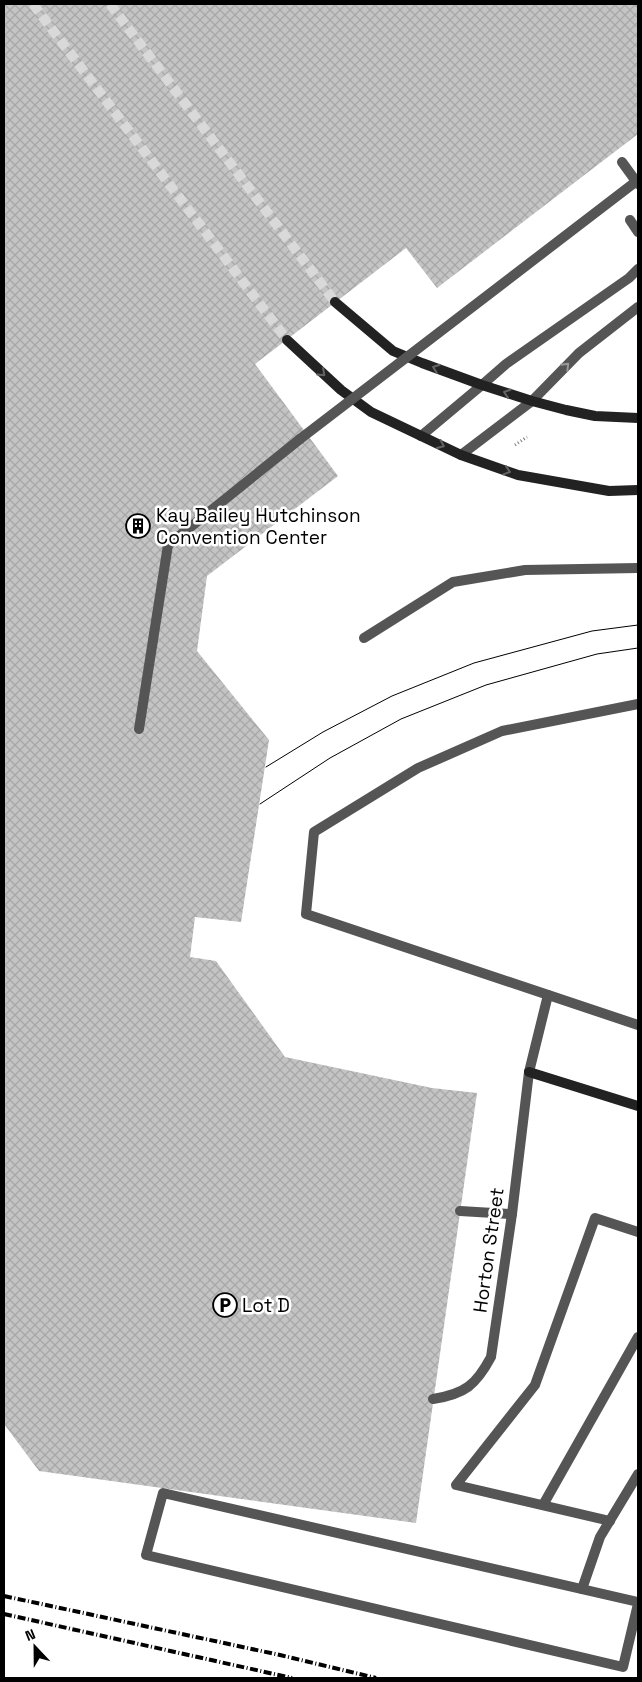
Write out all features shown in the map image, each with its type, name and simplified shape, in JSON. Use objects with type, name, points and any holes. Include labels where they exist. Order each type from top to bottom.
[{"type":"main road","points":[[335,302],[393,351],[482,385],[532,401],[595,416],[638,418]]},
{"type":"main road","points":[[287,340],[341,390],[370,412],[461,455],[518,475],[609,491],[638,490]]},
{"type":"main road","points":[[529,1072],[638,1106]]},
{"type":"street","points":[[138,728],[168,545],[300,439],[638,182],[622,162]]},
{"type":"street","points":[[630,220],[638,232]]},
{"type":"street","points":[[421,436],[506,364],[629,278],[638,269]]},
{"type":"street","points":[[461,455],[532,401],[579,353],[638,307]]},
{"type":"street","points":[[364,638],[454,582],[525,570],[638,568]]},
{"type":"street","points":[[638,704],[502,731],[418,768],[314,832],[306,914],[638,1025]]},
{"type":"street","name":"Horton Street","points":[[433,1399],[452,1396],[469,1387],[482,1374],[491,1357],[512,1214],[529,1072],[548,995]]},
{"type":"street","points":[[460,1211],[512,1214]]},
{"type":"street","points":[[610,1521],[456,1485],[535,1385],[595,1218],[638,1232]]},
{"type":"street","points":[[543,1505],[638,1338]]},
{"type":"street","points":[[582,1589],[600,1537],[638,1474]]},
{"type":"street","points":[[163,1493],[582,1589],[638,1603],[623,1666],[146,1555],[163,1493]]},
{"type":"path","points":[[515,445],[527,437]]},
{"type":"building","name":"Kay Bailey Hutchinson Convention Center","points":[[4,4],[638,4],[638,134],[437,288],[406,248],[255,364],[338,476],[207,576],[197,651],[269,740],[241,922],[195,917],[190,957],[216,961],[285,1057],[432,1088],[477,1093],[416,1523],[39,1471],[4,1424]]},
{"type":"tunnel","points":[[33,4],[287,340]]},
{"type":"tunnel","points":[[110,4],[335,302]]},
{"type":"tram line","points":[[266,767],[323,732],[392,696],[474,663],[592,631],[638,625]]},
{"type":"tram line","points":[[260,804],[330,758],[401,719],[486,685],[597,654],[638,648]]},
{"type":"railway","points":[[4,1596],[280,1655],[376,1678]]},
{"type":"railway","points":[[4,1614],[292,1678]]},
{"type":"place","name":"Kay Bailey Hutchinson Convention Center","points":[[138,526]]},
{"type":"place","name":"Lot D","points":[[225,1305]]}]
